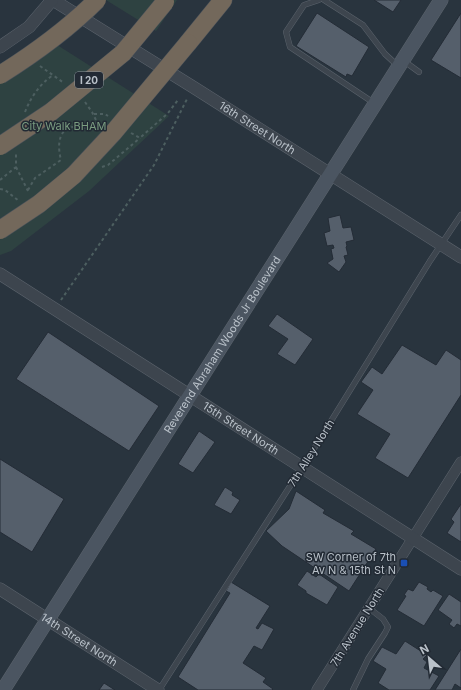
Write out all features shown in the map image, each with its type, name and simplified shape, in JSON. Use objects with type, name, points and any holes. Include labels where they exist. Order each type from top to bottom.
[{"type":"highway","points":[[0,74],[22,61],[77,20],[97,0]]},
{"type":"highway","name":"I 20","points":[[0,146],[50,112],[123,53],[167,0]]},
{"type":"highway","points":[[0,230],[39,204],[74,175],[113,133],[224,0]]},
{"type":"main road","name":"Reverend Abraham Woods Jr Boulevard","points":[[3,690],[441,0]]},
{"type":"street","points":[[0,46],[29,26],[52,0]]},
{"type":"street","name":"16th Street North","points":[[52,0],[193,87],[461,257]]},
{"type":"street","name":"15th Street North","points":[[0,274],[461,569]]},
{"type":"street","name":"7th Avenue North","points":[[317,690],[461,462]]},
{"type":"street","name":"14th Street North","points":[[0,589],[158,690]]},
{"type":"lane","points":[[319,0],[304,5],[286,32],[290,47],[376,104]]},
{"type":"lane","points":[[324,0],[363,25],[385,54],[401,64],[419,72]]},
{"type":"lane","name":"7th Alley North","points":[[158,690],[302,467],[461,214]]},
{"type":"lane","points":[[353,690],[368,659],[388,627],[384,619],[369,608]]},
{"type":"path","points":[[37,64],[66,85]]},
{"type":"path","points":[[54,309],[154,165],[193,87]]},
{"type":"path","points":[[81,98],[98,121],[100,128]]},
{"type":"path","points":[[28,190],[36,178],[60,160],[58,144],[64,131],[81,126],[89,129],[98,121]]},
{"type":"path","points":[[101,167],[108,165],[140,138]]},
{"type":"green space","points":[[106,0],[177,0],[156,31]]},
{"type":"green space","name":"City Walk BHAM","points":[[43,36],[169,116],[89,191],[11,251],[0,255],[0,64]]},
{"type":"building","points":[[374,0],[401,0],[393,12]]},
{"type":"building","points":[[317,13],[369,47],[352,76],[347,74],[346,77],[296,46]]},
{"type":"building","points":[[461,13],[461,78],[431,60]]},
{"type":"building","points":[[340,215],[343,228],[351,227],[354,240],[346,242],[348,255],[344,256],[346,262],[339,272],[327,263],[333,259],[331,249],[334,248],[333,245],[327,246],[324,233],[330,231],[328,218]]},
{"type":"building","points":[[277,314],[313,339],[295,365],[277,354],[288,339],[268,326]]},
{"type":"building","points":[[48,332],[159,406],[129,451],[16,379]]},
{"type":"building","points":[[402,345],[436,365],[446,350],[461,360],[461,395],[408,478],[375,458],[390,434],[357,414],[373,390],[361,382],[372,367],[382,374]]},
{"type":"building","points":[[199,431],[215,442],[193,473],[178,464]]},
{"type":"building","points":[[0,459],[64,499],[32,552],[0,532]]},
{"type":"building","points":[[225,487],[233,492],[232,495],[240,500],[231,514],[214,505]]},
{"type":"building","points":[[296,491],[325,510],[323,513],[354,531],[351,534],[376,549],[349,591],[282,546],[266,531],[289,509]]},
{"type":"building","points":[[461,504],[461,542],[447,533],[454,522],[451,519]]},
{"type":"building","points":[[307,571],[316,577],[319,574],[338,587],[327,605],[306,593],[306,591],[297,585]]},
{"type":"building","points":[[231,582],[270,606],[256,628],[258,629],[262,623],[274,629],[262,650],[254,646],[243,663],[266,678],[263,682],[273,689],[272,690],[198,690],[178,677],[230,593],[226,591]]},
{"type":"building","points":[[419,582],[428,587],[427,589],[431,592],[433,590],[443,596],[424,626],[397,610],[406,596],[404,595],[408,589],[413,591]]},
{"type":"building","points":[[449,594],[461,602],[461,626],[457,624],[454,628],[449,624],[452,620],[438,610]]},
{"type":"building","points":[[405,641],[427,655],[423,659],[427,662],[424,668],[439,676],[430,690],[389,690],[378,683],[386,669],[373,661],[382,647],[396,654]]},
{"type":"building","points":[[461,649],[461,688],[455,684],[452,690],[435,690]]},
{"type":"building","points":[[104,683],[115,690],[99,690]]},
{"type":"place","name":"SW Corner of 7th Av N & 15th St N","points":[[404,563]]}]
